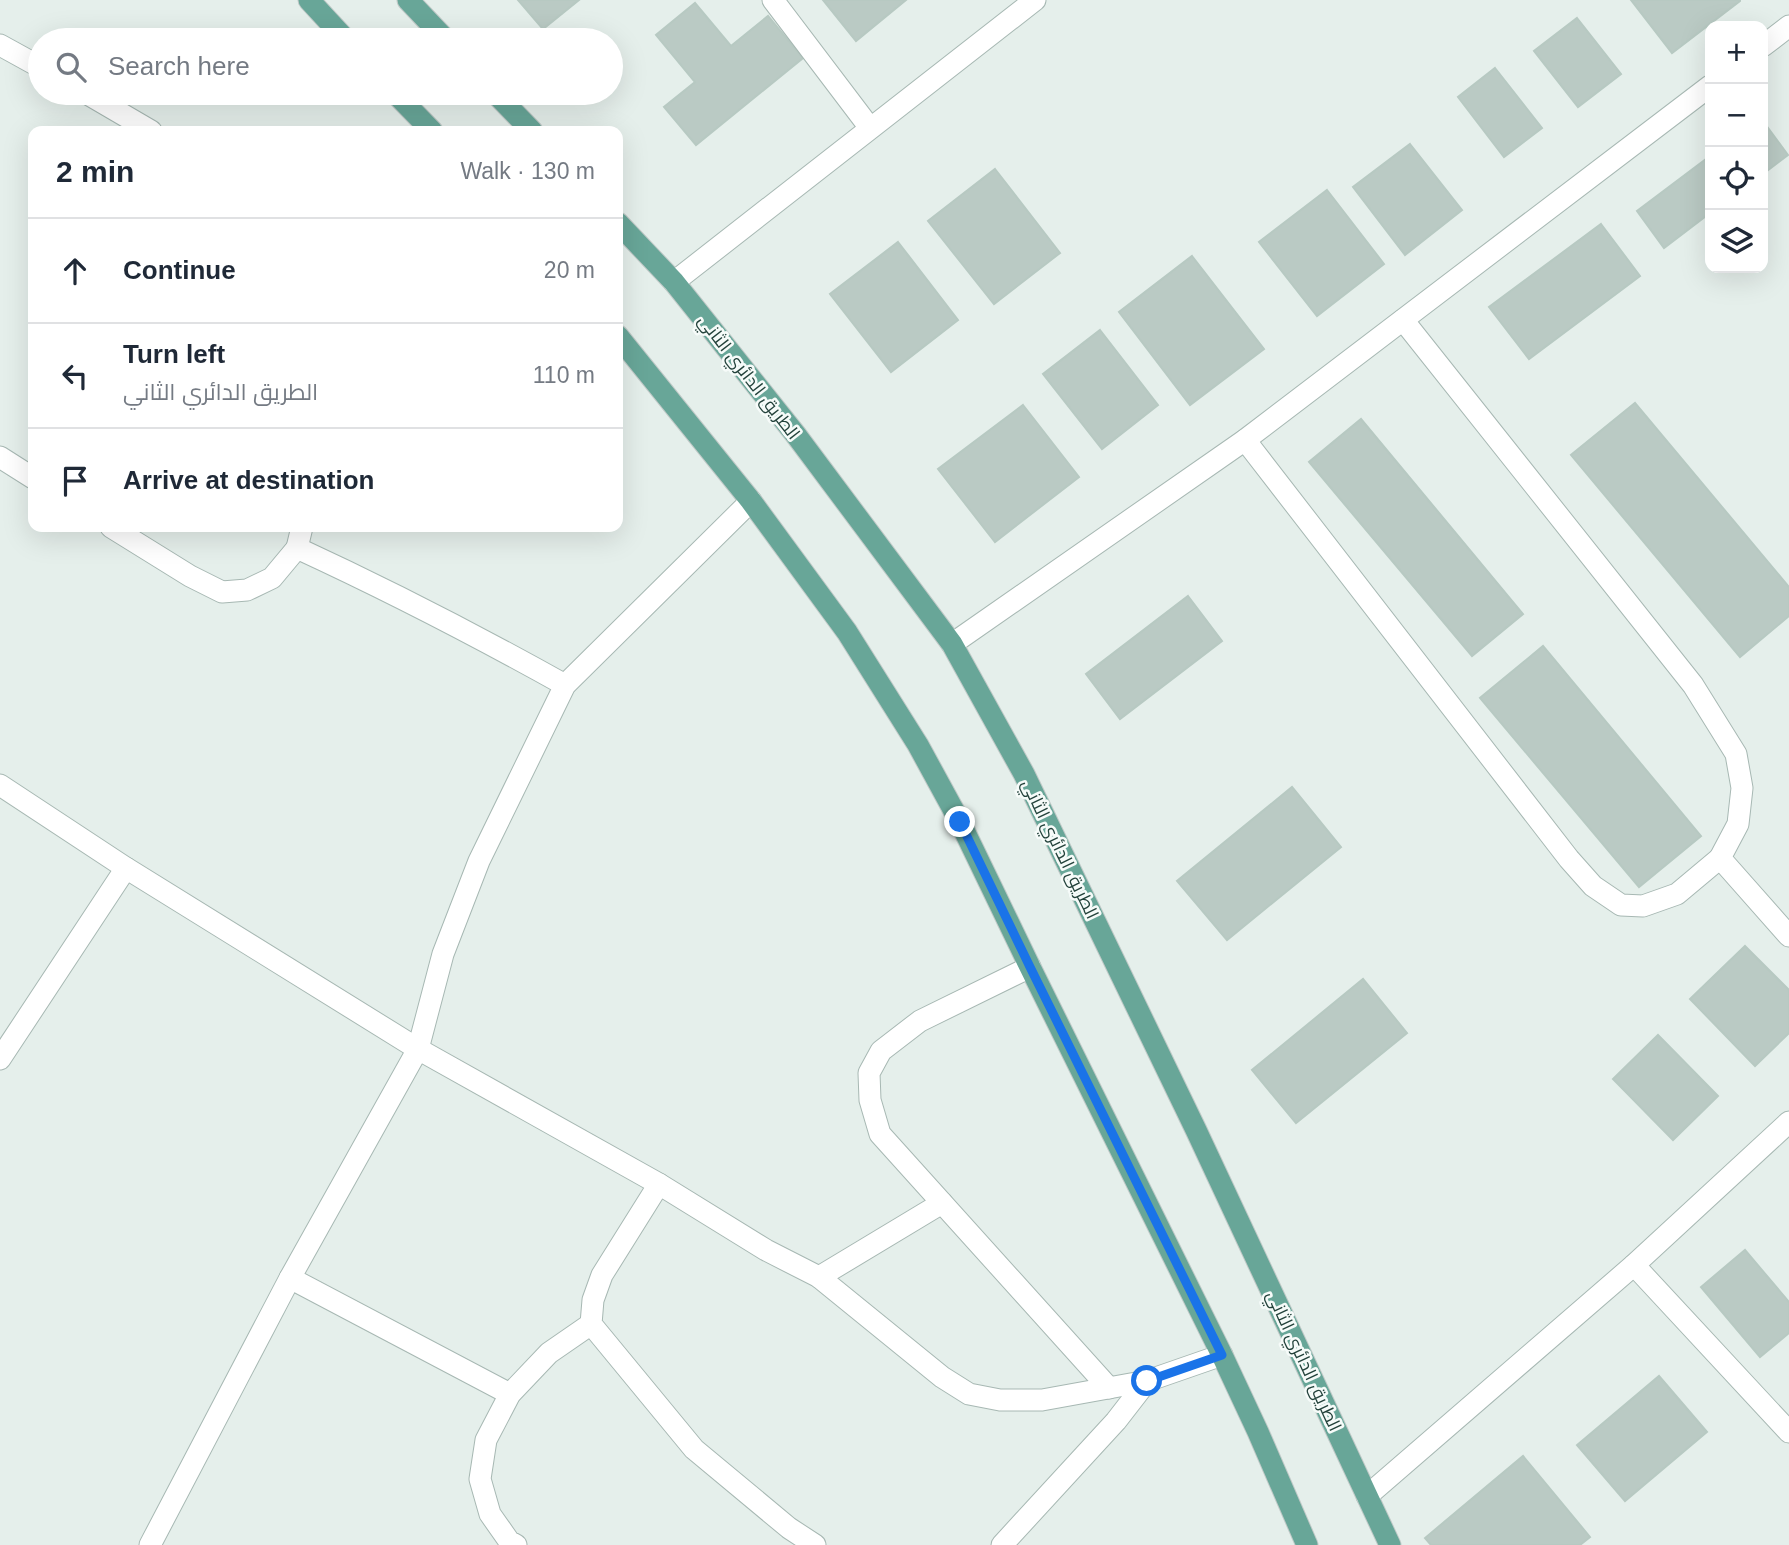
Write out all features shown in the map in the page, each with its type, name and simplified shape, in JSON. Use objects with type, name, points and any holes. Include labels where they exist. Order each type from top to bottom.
[{"type":"main road","points":[[309,0],[335,28]]},
{"type":"main road","points":[[408,0],[435,28]]},
{"type":"main road","points":[[407,105],[427,126]]},
{"type":"main road","points":[[507,105],[527,126]]},
{"type":"main road","name":"الطريق الدائري الثاني","points":[[623,228],[674,282],[796,435],[952,644],[1024,774],[1196,1130],[1390,1545]]},
{"type":"main road","points":[[623,342],[751,501],[846,632],[918,745],[960,822],[1222,1355],[1307,1545]]},
{"type":"street","points":[[773,0],[870,128]]},
{"type":"street","points":[[674,282],[1035,0]]},
{"type":"street","points":[[1768,42],[1789,26]]},
{"type":"street","points":[[0,45],[28,60]]},
{"type":"street","points":[[952,644],[1245,440],[1705,90]]},
{"type":"street","points":[[107,105],[142,126]]},
{"type":"street","points":[[1245,440],[1569,859],[1593,886],[1621,905],[1643,906],[1677,894],[1720,858],[1738,824],[1742,788],[1736,754],[1693,685],[1403,320]]},
{"type":"street","points":[[0,457],[28,475]]},
{"type":"street","points":[[150,1545],[290,1278],[418,1049],[443,954],[479,861],[565,685],[751,501]]},
{"type":"street","points":[[119,532],[190,576],[222,592],[247,590],[272,578],[297,548],[301,532]]},
{"type":"street","points":[[297,548],[364,579],[565,685]]},
{"type":"street","points":[[0,786],[126,868],[418,1049],[659,1184],[766,1250],[819,1277],[942,1377],[969,1394],[1000,1400],[1042,1399],[1147,1381],[1222,1355]]},
{"type":"street","points":[[1720,858],[1789,936]]},
{"type":"street","points":[[0,1059],[126,868]]},
{"type":"street","points":[[1030,967],[920,1021],[881,1051],[869,1073],[870,1100],[880,1134],[1109,1388]]},
{"type":"street","points":[[1367,1496],[1634,1265],[1789,1122]]},
{"type":"street","points":[[659,1184],[602,1275],[593,1300],[591,1324],[694,1449],[789,1528],[815,1545]]},
{"type":"street","points":[[819,1277],[942,1203]]},
{"type":"street","points":[[1634,1265],[1789,1432]]},
{"type":"street","points":[[290,1278],[510,1394]]},
{"type":"street","points":[[516,1545],[509,1541],[490,1514],[480,1479],[486,1440],[510,1394],[549,1353],[591,1324]]},
{"type":"street","points":[[1002,1545],[1116,1421],[1147,1381]]},
{"type":"building","points":[[518,0],[579,0],[544,28]]},
{"type":"building","points":[[823,0],[906,0],[856,41]]},
{"type":"building","points":[[1631,0],[1740,0],[1714,21],[1705,21],[1705,28],[1672,53]]},
{"type":"building","points":[[695,3],[731,46],[768,16],[803,58],[696,145],[664,107],[695,82],[656,35]]},
{"type":"building","points":[[1577,18],[1621,74],[1578,107],[1534,51]]},
{"type":"building","points":[[1495,68],[1542,128],[1504,157],[1458,97]]},
{"type":"building","points":[[1768,128],[1788,155],[1768,170]]},
{"type":"building","points":[[1410,144],[1462,210],[1405,255],[1353,187]]},
{"type":"building","points":[[1705,160],[1705,217],[1664,248],[1637,211]]},
{"type":"building","points":[[995,169],[1060,253],[994,304],[928,221]]},
{"type":"building","points":[[1327,190],[1384,264],[1317,316],[1259,242]]},
{"type":"building","points":[[1601,224],[1640,276],[1529,359],[1489,307]]},
{"type":"building","points":[[898,242],[958,320],[891,372],[830,294]]},
{"type":"building","points":[[1192,256],[1264,349],[1190,405],[1119,312]]},
{"type":"building","points":[[1100,330],[1158,405],[1102,449],[1043,374]]},
{"type":"building","points":[[1635,403],[1789,587],[1789,616],[1740,657],[1571,455]]},
{"type":"building","points":[[1023,405],[1079,477],[995,542],[938,469]]},
{"type":"building","points":[[1361,419],[1523,614],[1472,656],[1309,462]]},
{"type":"building","points":[[1188,596],[1222,641],[1120,719],[1086,674]]},
{"type":"building","points":[[1543,646],[1701,836],[1639,887],[1480,698]]},
{"type":"building","points":[[1292,787],[1341,847],[1227,940],[1177,881]]},
{"type":"building","points":[[1745,946],[1789,990],[1789,1033],[1755,1066],[1690,999]]},
{"type":"building","points":[[1363,979],[1407,1033],[1296,1123],[1252,1070]]},
{"type":"building","points":[[1658,1035],[1718,1096],[1673,1140],[1613,1079]]},
{"type":"building","points":[[1745,1250],[1789,1302],[1789,1333],[1760,1357],[1701,1287]]},
{"type":"building","points":[[1659,1376],[1707,1432],[1625,1501],[1577,1445]]},
{"type":"building","points":[[1523,1456],[1590,1537],[1580,1545],[1431,1545],[1425,1538]]},
{"type":"route","points":[[960,822],[1222,1355],[1147,1381]]}]
